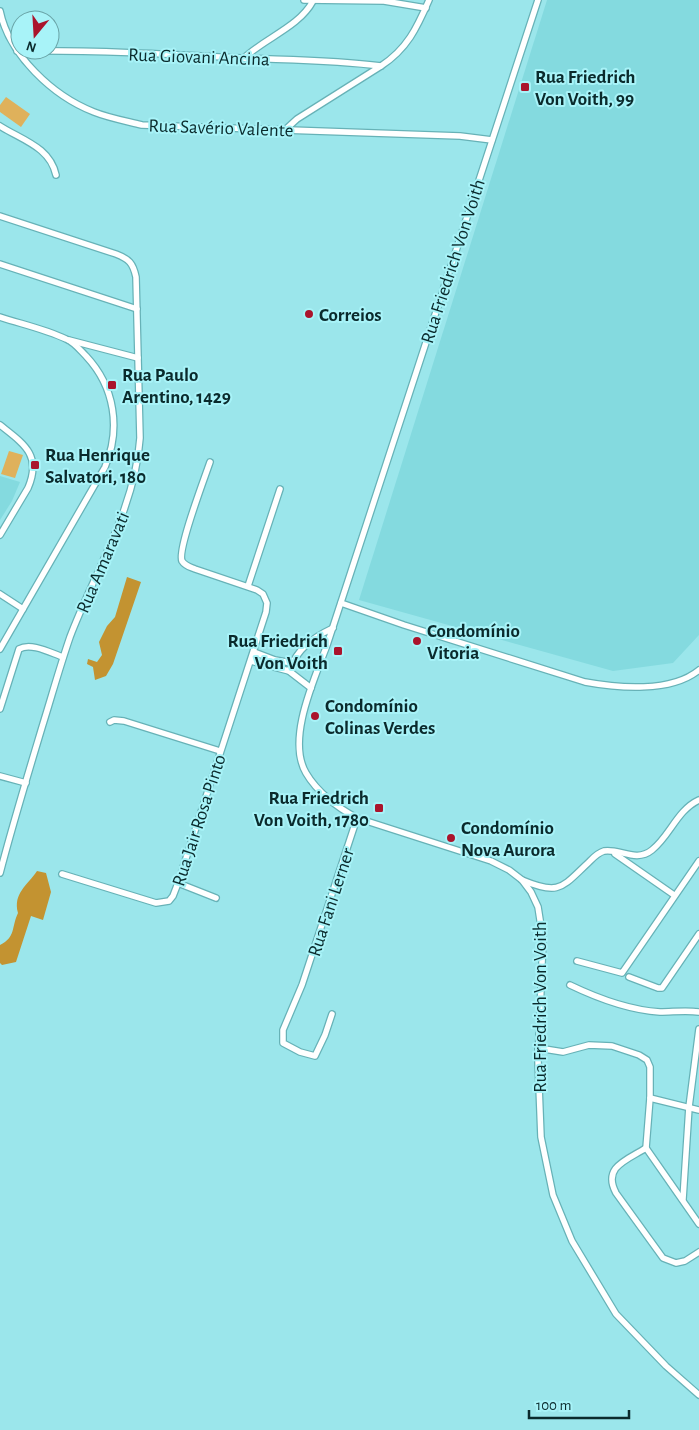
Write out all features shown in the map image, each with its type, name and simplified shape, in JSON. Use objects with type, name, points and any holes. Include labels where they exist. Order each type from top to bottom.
[{"type":"street","points":[[304,0],[384,1],[426,8]]},
{"type":"street","points":[[244,58],[257,46],[307,11],[313,0]]},
{"type":"street","points":[[286,130],[298,119],[394,56],[412,36],[429,0]]},
{"type":"street","name":"Rua Friedrich Von Voith","points":[[538,0],[341,603],[311,688],[299,737],[302,760],[306,772],[338,807],[357,818],[490,861],[509,870],[522,880],[531,892],[538,907],[543,938],[538,1048],[541,1137],[553,1195],[572,1241],[616,1314],[666,1366],[699,1394]]},
{"type":"street","name":"Rua Savério Valente","points":[[0,11],[5,30],[10,39]]},
{"type":"street","name":"Rua Giovani Ancina","points":[[60,52],[348,62],[381,66]]},
{"type":"street","name":"Rua Savério Valente","points":[[26,60],[53,88],[84,108],[107,117],[142,125],[460,136],[492,140]]},
{"type":"street","points":[[0,126],[46,153],[53,163],[56,175]]},
{"type":"street","name":"Rua Amaravati","points":[[0,216],[127,258],[134,268],[136,277],[140,438],[132,487],[120,521],[78,617],[63,657],[0,873]]},
{"type":"street","points":[[0,264],[137,309]]},
{"type":"street","points":[[0,316],[67,339],[138,358]]},
{"type":"street","points":[[0,649],[93,490],[105,467],[114,440],[115,423],[108,390],[90,360],[67,339]]},
{"type":"street","points":[[0,425],[30,452],[33,468],[28,488],[0,535]]},
{"type":"street","points":[[210,462],[181,555],[184,563],[195,570],[248,586],[280,489]]},
{"type":"street","name":"Rua Jair Rosa Pinto","points":[[62,874],[156,903],[169,901],[174,896],[266,612],[267,603],[263,594],[248,586]]},
{"type":"street","points":[[0,594],[23,609]]},
{"type":"street","points":[[341,603],[404,625],[585,682],[616,687],[655,686],[674,682],[699,670]]},
{"type":"street","points":[[290,671],[292,663],[304,646],[312,639],[332,628]]},
{"type":"street","points":[[0,709],[19,648],[29,646],[63,657]]},
{"type":"street","points":[[254,652],[275,660],[292,663]]},
{"type":"street","points":[[251,661],[290,671],[311,688]]},
{"type":"street","points":[[110,722],[114,720],[124,721],[220,751]]},
{"type":"street","points":[[0,776],[26,783]]},
{"type":"street","points":[[522,880],[545,888],[557,888],[568,883],[603,851],[630,856],[651,851],[682,813],[699,800]]},
{"type":"street","name":"Rua Fani Lerner","points":[[332,1014],[326,1035],[315,1056],[300,1052],[283,1043],[283,1030],[302,985],[357,818]]},
{"type":"street","points":[[611,851],[674,895]]},
{"type":"street","points":[[577,961],[622,973],[699,861]]},
{"type":"street","points":[[178,884],[216,898]]},
{"type":"street","points":[[629,977],[660,989],[662,988],[699,934]]},
{"type":"street","points":[[570,985],[608,1001],[639,1009],[660,1012],[699,1012]]},
{"type":"street","points":[[682,1199],[689,1107],[699,1029]]},
{"type":"street","points":[[538,1048],[563,1052],[589,1045],[612,1046],[639,1055],[647,1060],[650,1067],[650,1098],[646,1148],[699,1224]]},
{"type":"street","points":[[650,1098],[699,1110]]},
{"type":"street","points":[[646,1148],[616,1166],[611,1175],[611,1184],[663,1258],[676,1263],[685,1261],[699,1252]]},
{"type":"shaded area","points":[[547,0],[699,0],[699,635],[673,663],[613,671],[359,600]]},
{"type":"shaded area","points":[[6,97],[30,114],[21,127],[0,112],[0,105]]},
{"type":"shaded area","points":[[9,451],[23,455],[15,478],[1,474]]},
{"type":"shaded area","points":[[0,476],[20,482],[12,501],[0,520]]},
{"type":"shaded area","points":[[127,577],[141,582],[113,664],[106,676],[95,680],[93,667],[87,664],[88,659],[97,662],[102,655],[99,642],[107,626],[115,617]]},
{"type":"shaded area","points":[[37,871],[46,873],[51,892],[43,920],[31,916],[16,962],[2,965],[0,963],[0,945],[9,939],[11,935],[18,913],[17,900],[19,895]]},
{"type":"place","name":"Rua Friedrich Von Voith, 99","points":[[525,87]]},
{"type":"place","name":"Correios","points":[[309,314]]},
{"type":"place","name":"Rua Paulo Arentino, 1429","points":[[112,385]]},
{"type":"place","name":"Rua Henrique Salvatori, 180","points":[[35,465]]},
{"type":"place","name":"Condomínio Vitoria","points":[[417,641]]},
{"type":"place","name":"Rua Friedrich Von Voith","points":[[338,651]]},
{"type":"place","name":"Condomínio Colinas Verdes","points":[[315,716]]},
{"type":"place","name":"Rua Friedrich Von Voith, 1780","points":[[379,808]]},
{"type":"place","name":"Condomínio Nova Aurora","points":[[451,838]]}]
